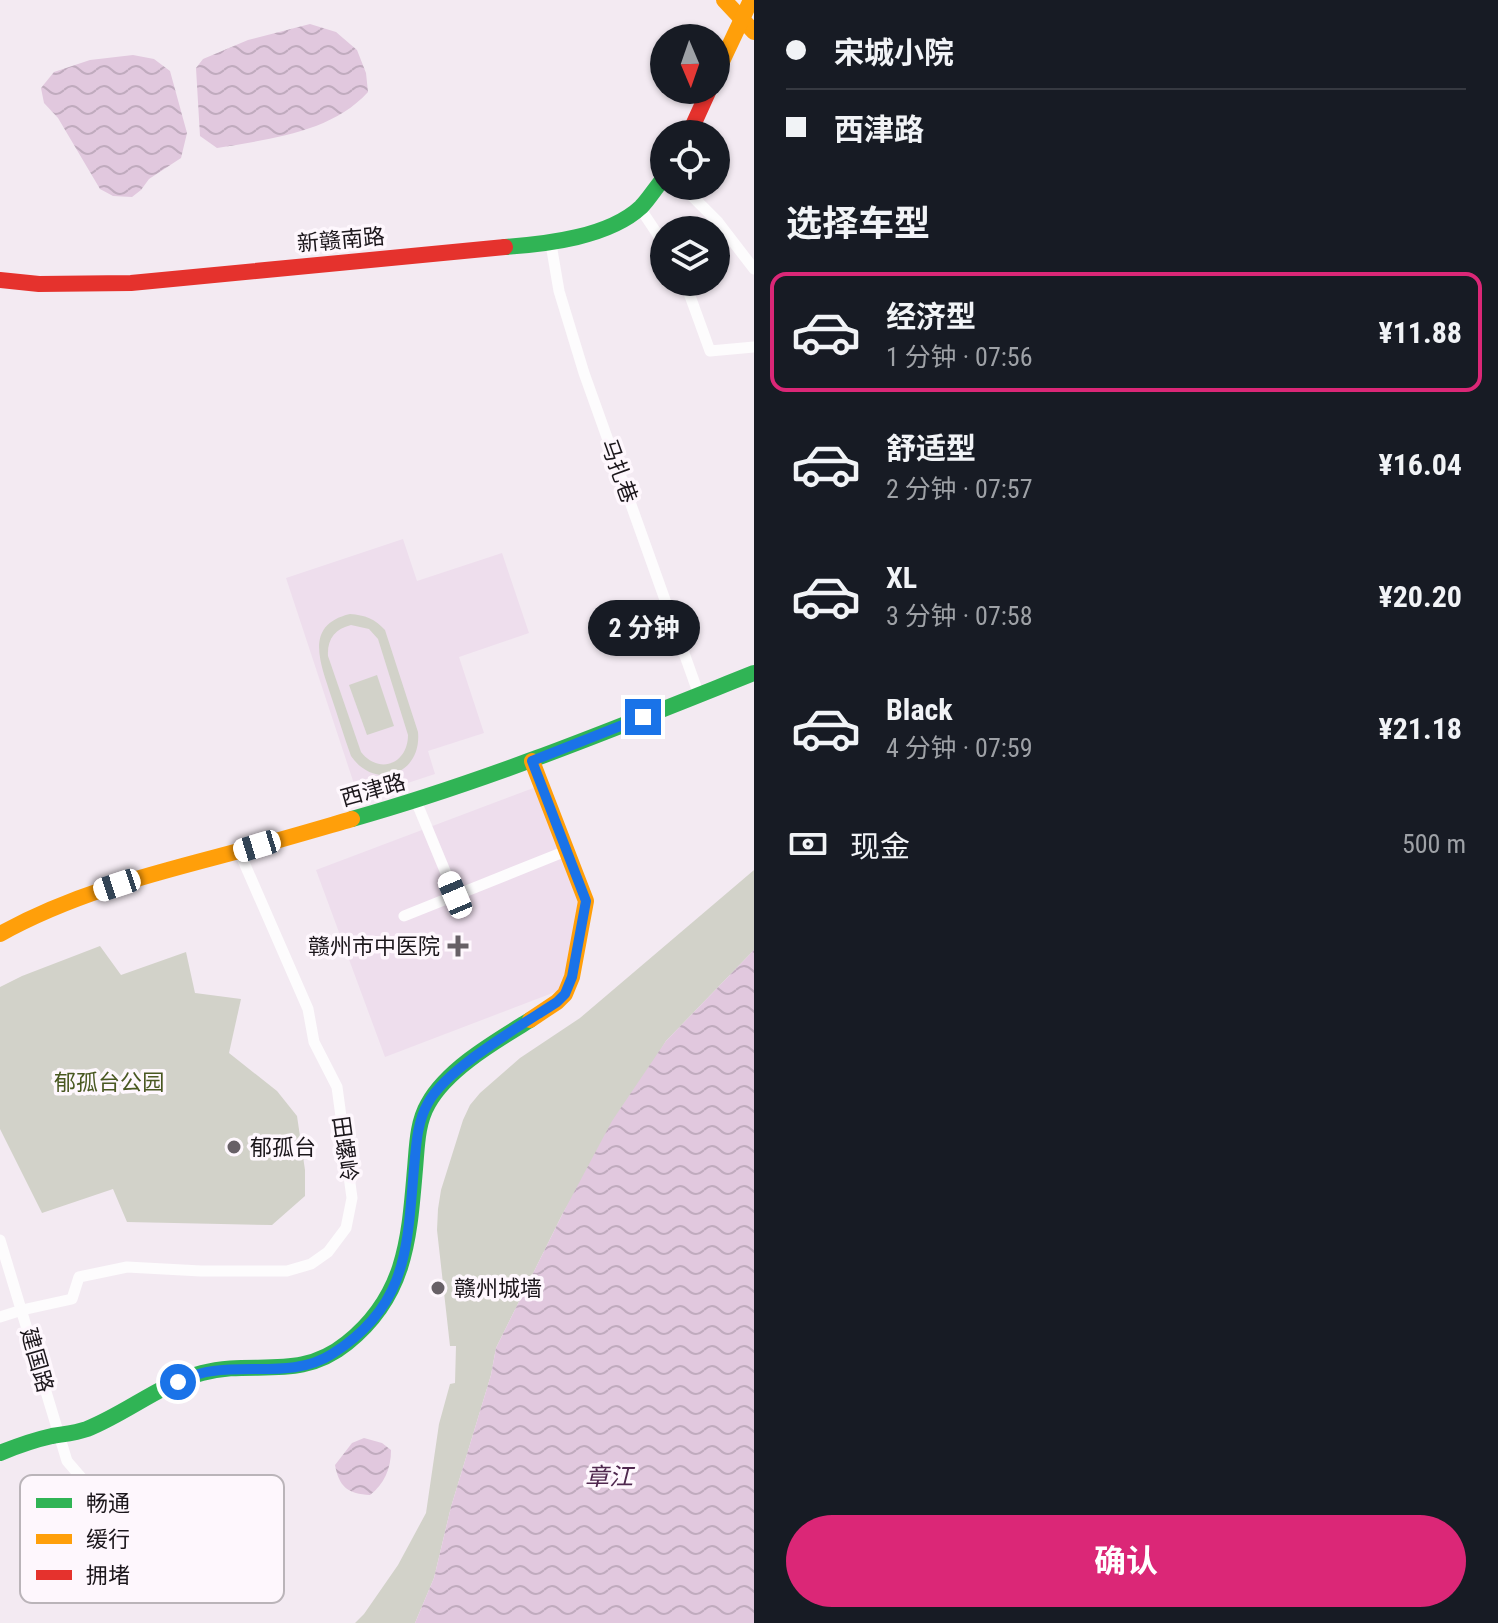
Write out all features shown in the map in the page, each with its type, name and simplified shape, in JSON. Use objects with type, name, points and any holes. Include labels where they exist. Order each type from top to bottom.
[{"type":"street","points":[[724,0],[754,32]]},
{"type":"street","points":[[730,43],[751,0]]},
{"type":"street","name":"新赣南路","points":[[0,280],[39,284],[131,283],[551,244],[613,226],[640,208],[650,196]]},
{"type":"street","points":[[696,200],[718,222],[754,269]]},
{"type":"street","points":[[640,208],[650,223]]},
{"type":"street","name":"马扎巷","points":[[551,244],[559,291],[584,373],[699,695]]},
{"type":"street","points":[[690,296],[710,351],[754,347]]},
{"type":"street","name":"西津路","points":[[0,934],[95,892],[159,871],[416,801],[532,761],[754,673]]},
{"type":"street","points":[[2,1449],[86,1430],[200,1373],[297,1367],[321,1361],[345,1345],[380,1311],[390,1296],[407,1245],[419,1128],[428,1103],[460,1069],[557,1002],[569,987],[586,901],[532,761]]},
{"type":"street","points":[[416,801],[455,895]]},
{"type":"street","name":"田螺岭","points":[[0,1317],[72,1299],[79,1277],[127,1267],[287,1271],[311,1264],[328,1252],[346,1228],[352,1198],[337,1087],[314,1042],[308,1009],[239,851]]},
{"type":"street","points":[[404,916],[566,851]]},
{"type":"street","name":"建国路","points":[[0,1240],[67,1461],[79,1475]]},
{"type":"shaded area","points":[[403,539],[417,581],[502,553],[529,633],[459,657],[484,733],[428,751],[435,774],[359,799],[286,578]]},
{"type":"shaded area","name":"赣州市中医院","points":[[536,787],[579,904],[563,989],[385,1057],[316,870]]},
{"type":"green space","points":[[350,614],[360,615],[373,620],[385,630],[418,732],[413,759],[395,773],[372,773],[351,756],[320,659],[321,636],[335,619]],"holes":[[[351,625],[369,629],[378,639],[408,735],[403,753],[398,759],[384,764],[368,759],[361,752],[328,656],[331,640],[341,629]]]},
{"type":"green space","points":[[377,675],[394,726],[367,735],[349,685]]},
{"type":"green space","points":[[754,870],[754,950],[666,1041],[563,1213],[496,1348],[434,1578],[415,1623],[355,1623],[398,1565],[426,1513],[439,1424],[450,1384],[455,1383],[456,1346],[450,1346],[437,1230],[438,1209],[441,1190],[470,1105],[520,1058],[580,1018]]},
{"type":"green space","name":"郁孤台公园","points":[[100,946],[121,975],[186,952],[195,993],[241,999],[229,1053],[277,1091],[297,1116],[305,1170],[305,1196],[272,1225],[127,1222],[113,1189],[42,1213],[0,1129],[0,987]]},
{"type":"water","points":[[310,24],[336,32],[357,50],[366,73],[368,92],[336,117],[298,132],[217,148],[200,136],[196,68],[203,59],[248,40]]},
{"type":"water","points":[[133,55],[154,59],[170,71],[187,133],[181,158],[149,179],[132,197],[113,196],[100,189],[58,118],[44,103],[41,88],[54,72],[90,60]]},
{"type":"water","name":"章江","points":[[754,950],[754,1623],[415,1623],[434,1578],[496,1348],[563,1213],[612,1121],[666,1041]]},
{"type":"water","points":[[364,1438],[382,1443],[391,1450],[386,1476],[370,1495],[346,1488],[339,1479],[335,1465],[352,1443]]},
{"type":"traffic: fast","points":[[505,247],[558,241],[595,232],[628,217],[650,196]]},
{"type":"traffic: fast","points":[[352,819],[505,770],[754,673]]},
{"type":"traffic: fast","points":[[0,1453],[39,1439],[87,1429],[172,1384],[202,1373],[221,1369],[294,1366],[329,1355],[347,1343],[382,1306],[401,1265],[410,1219],[418,1135],[428,1104],[436,1091],[460,1068],[530,1020]]},
{"type":"traffic: slow","points":[[724,0],[754,32]]},
{"type":"traffic: slow","points":[[730,44],[751,0]]},
{"type":"traffic: slow","points":[[530,1020],[565,994],[572,977],[586,901],[532,761]]},
{"type":"traffic: slow","points":[[0,934],[58,906],[117,885],[352,819]]},
{"type":"traffic: jam","points":[[695,120],[703,104]]},
{"type":"traffic: jam","points":[[0,280],[39,284],[131,283],[505,247]]},
{"type":"place","name":"赣州市中医院","points":[[458,946]]},
{"type":"place","name":"郁孤台","points":[[234,1147]]},
{"type":"place","name":"赣州城墙","points":[[438,1288]]},
{"type":"route","points":[[178,1382],[213,1371],[310,1365],[345,1345],[380,1311],[390,1296],[407,1245],[419,1128],[428,1103],[460,1069],[557,1002],[565,994],[572,977],[586,901],[532,761],[643,717]]}]
